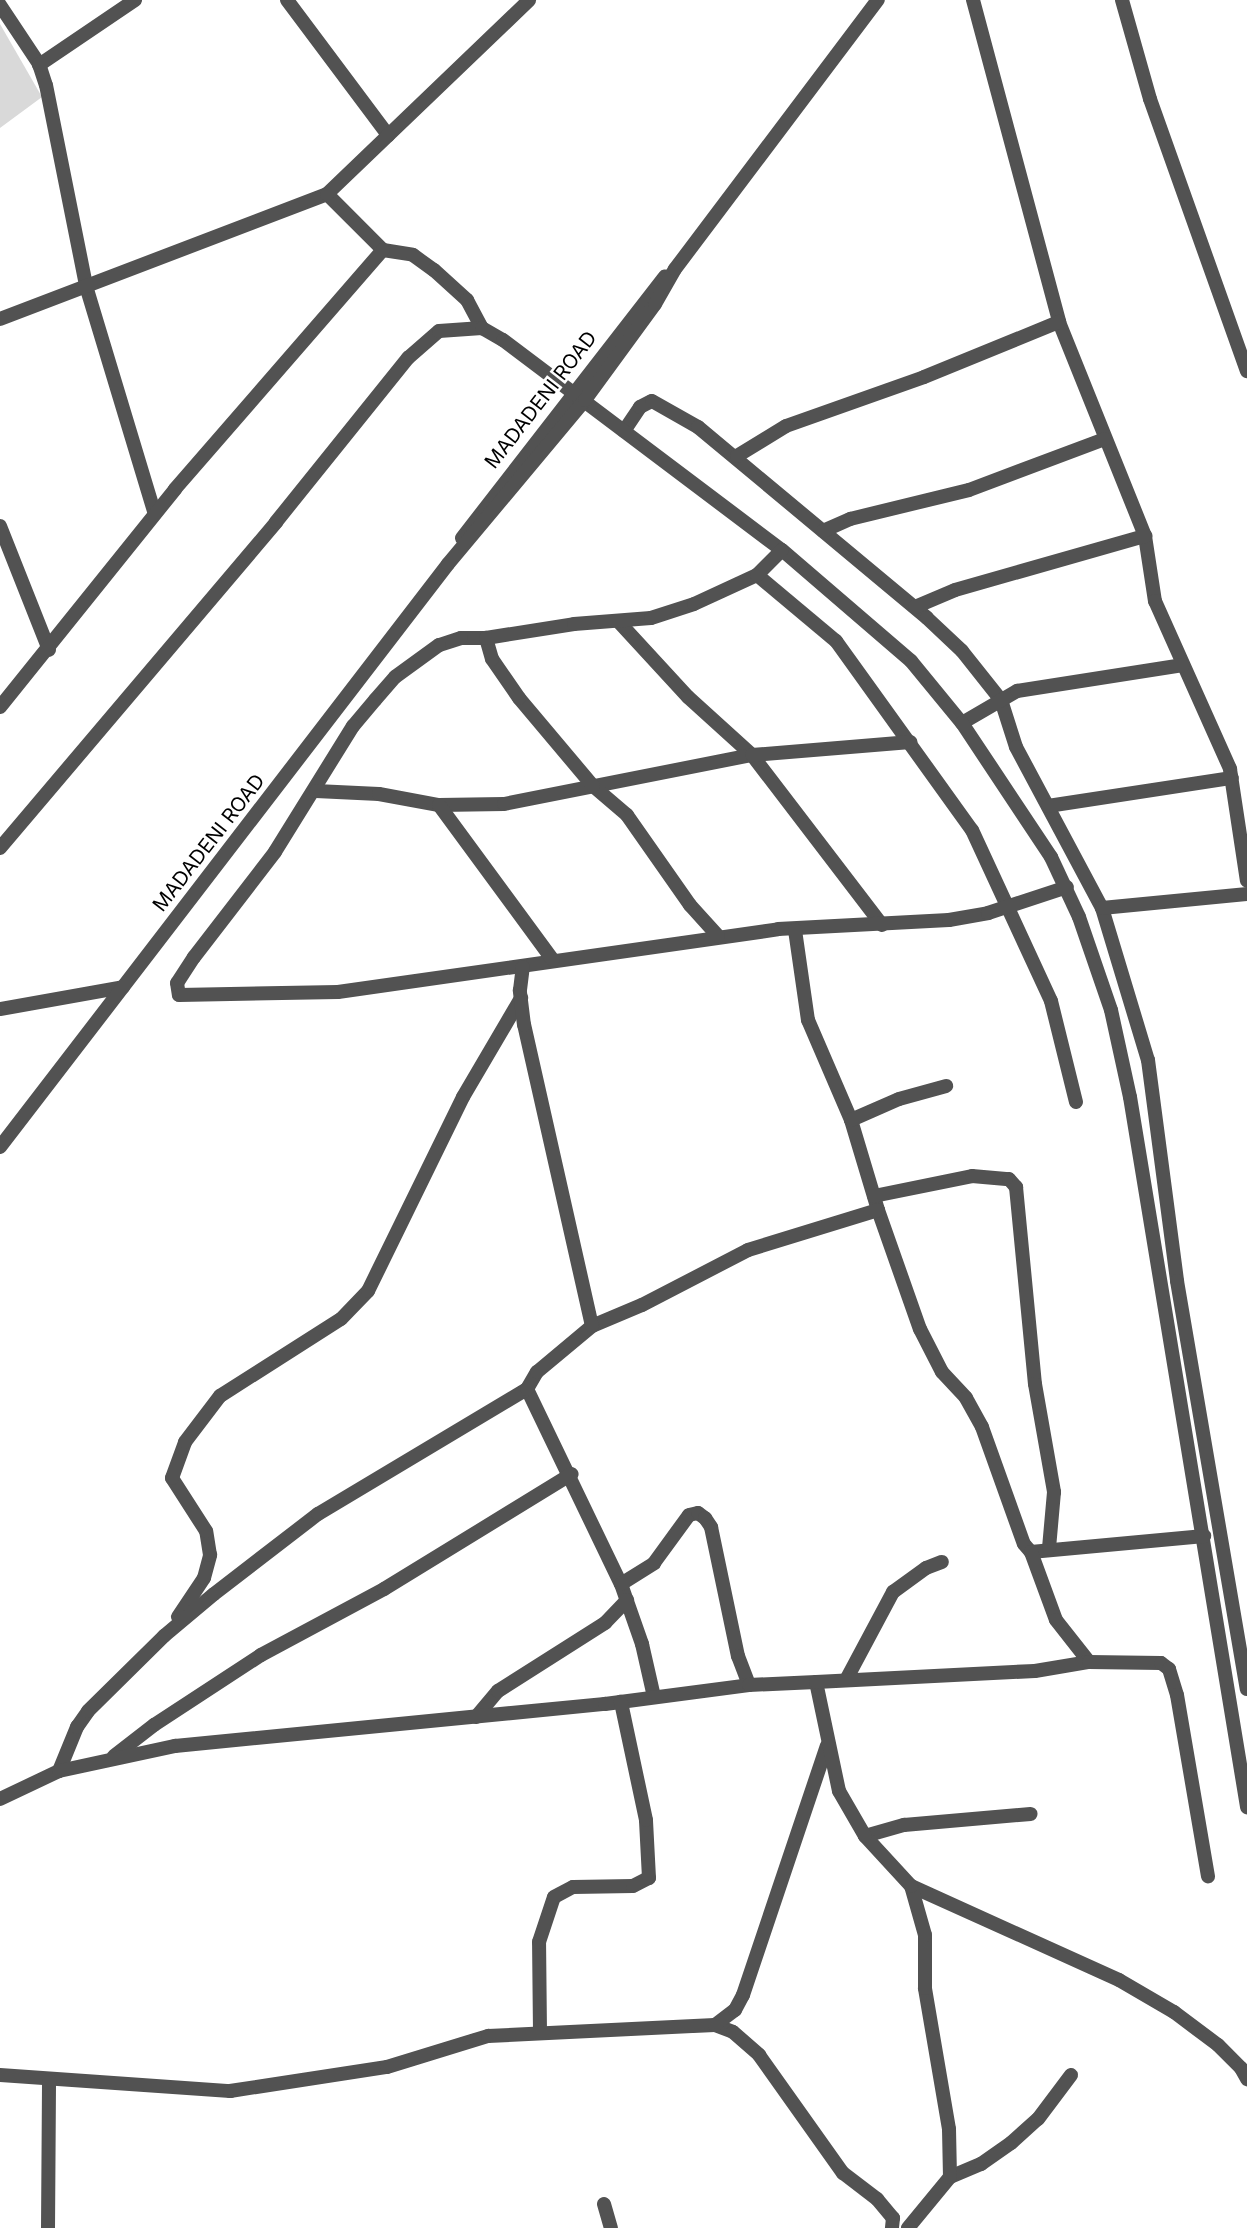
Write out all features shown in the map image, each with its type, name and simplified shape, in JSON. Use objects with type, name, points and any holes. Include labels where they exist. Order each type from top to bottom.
[{"type":"street","points":[[39,65],[135,0]]},
{"type":"street","points":[[287,0],[388,135]]},
{"type":"street","points":[[0,319],[327,194],[447,82],[529,0]]},
{"type":"street","name":"MADADENI ROAD","points":[[0,1147],[448,564],[585,400],[655,304],[675,269],[878,0]]},
{"type":"street","points":[[973,0],[1059,322],[1145,536],[1155,601],[1232,778],[1247,880]]},
{"type":"street","points":[[1122,0],[1150,99],[1247,371]]},
{"type":"street","points":[[0,5],[39,65],[60,143],[86,286],[155,514]]},
{"type":"street","points":[[327,194],[383,250],[421,260],[466,300],[482,328],[574,390],[624,431],[782,550],[910,661],[962,723],[1002,778],[1066,887],[1111,1010],[1121,1053],[1204,1536],[1247,1808]]},
{"type":"street","points":[[0,707],[49,650],[155,514],[383,250]]},
{"type":"street","name":"MADADENI ROAD","points":[[448,564],[484,505],[657,285],[675,269]]},
{"type":"street","points":[[737,456],[786,426],[924,377],[1059,322]]},
{"type":"street","points":[[0,848],[419,347],[440,331],[482,328]]},
{"type":"street","points":[[624,431],[643,404],[656,402],[737,456],[915,607],[962,651],[1000,700],[1016,747],[1102,908],[1148,1060],[1177,1281],[1247,1689]]},
{"type":"street","points":[[823,531],[850,519],[969,490],[1105,439]]},
{"type":"street","points":[[0,526],[5,560],[49,650]]},
{"type":"street","points":[[915,607],[956,590],[1145,536]]},
{"type":"street","points":[[782,550],[757,575],[694,604],[634,622],[618,621],[486,638],[461,638],[439,645],[396,677],[353,726],[316,791],[275,852],[194,957],[177,983],[179,994],[338,992],[524,967],[553,960],[718,936],[949,920],[1010,906],[1066,887]]},
{"type":"street","points":[[757,575],[836,641],[972,830],[1010,906],[1052,1001],[1076,1102]]},
{"type":"street","points":[[618,621],[688,697],[752,755],[882,925]]},
{"type":"street","points":[[486,638],[502,676],[592,786],[627,815],[690,905],[718,936]]},
{"type":"street","points":[[962,723],[1000,700],[1028,688],[1183,665]]},
{"type":"street","points":[[316,791],[379,794],[439,805],[522,802],[752,755],[910,741]]},
{"type":"street","points":[[1048,806],[1232,778]]},
{"type":"street","points":[[439,805],[553,960]]},
{"type":"street","points":[[1102,908],[1247,894]]},
{"type":"street","points":[[795,930],[808,1020],[851,1120],[878,1210],[926,1343],[942,1372],[978,1417],[1017,1532],[1031,1552],[1056,1620],[1089,1662]]},
{"type":"street","points":[[524,967],[521,998],[592,1326]]},
{"type":"street","points":[[0,1009],[123,987]]},
{"type":"street","points":[[164,1636],[204,1578],[210,1555],[206,1531],[172,1478],[185,1442],[220,1396],[341,1319],[368,1291],[458,1107],[521,998]]},
{"type":"street","points":[[851,1120],[907,1097],[946,1086]]},
{"type":"street","points":[[874,1196],[972,1176],[1009,1179],[1016,1187],[1034,1373],[1054,1492],[1049,1548]]},
{"type":"street","points":[[59,1771],[77,1726],[88,1712],[164,1636],[263,1553],[318,1514],[527,1389],[537,1372],[592,1326],[642,1305],[748,1250],[878,1210]]},
{"type":"street","points":[[527,1389],[572,1474],[621,1584],[654,1697]]},
{"type":"street","points":[[112,1758],[154,1725],[261,1655],[384,1589],[572,1474]]},
{"type":"street","points":[[621,1584],[654,1563],[689,1515],[698,1513],[705,1518],[711,1527],[738,1656],[749,1685]]},
{"type":"street","points":[[1031,1552],[1049,1548],[1112,1547],[1204,1536]]},
{"type":"street","points":[[846,1680],[893,1592],[926,1568],[942,1562]]},
{"type":"street","points":[[476,1717],[498,1691],[605,1623],[627,1600]]},
{"type":"street","points":[[1217,1621],[1235,1620]]},
{"type":"street","points":[[0,1799],[59,1771],[175,1746],[621,1702],[749,1685],[1035,1671],[1089,1662],[1161,1663],[1169,1669],[1177,1695],[1208,1876]]},
{"type":"street","points":[[816,1682],[827,1746],[839,1791],[865,1836],[911,1886],[1119,1980],[1174,2012],[1218,2045],[1241,2068],[1247,2079]]},
{"type":"street","points":[[540,2033],[538,1951],[554,1897],[573,1887],[633,1886],[649,1878],[646,1820],[621,1702]]},
{"type":"street","points":[[715,2025],[735,2010],[743,1995],[827,1746]]},
{"type":"street","points":[[865,1836],[904,1826],[1031,1814]]},
{"type":"street","points":[[911,1886],[925,1935],[925,1988],[949,2129],[950,2176]]},
{"type":"street","points":[[0,2075],[230,2091],[387,2067],[488,2036],[715,2025],[734,2032],[759,2055],[843,2172],[877,2199],[893,2218],[892,2228]]},
{"type":"street","points":[[908,2228],[950,2176],[981,2164],[1011,2143],[1038,2119],[1071,2075]]},
{"type":"street","points":[[48,2228],[49,2080]]},
{"type":"street","points":[[604,2204],[611,2228]]},
{"type":"shaded area","points":[[0,24],[42,97],[0,128]]}]
